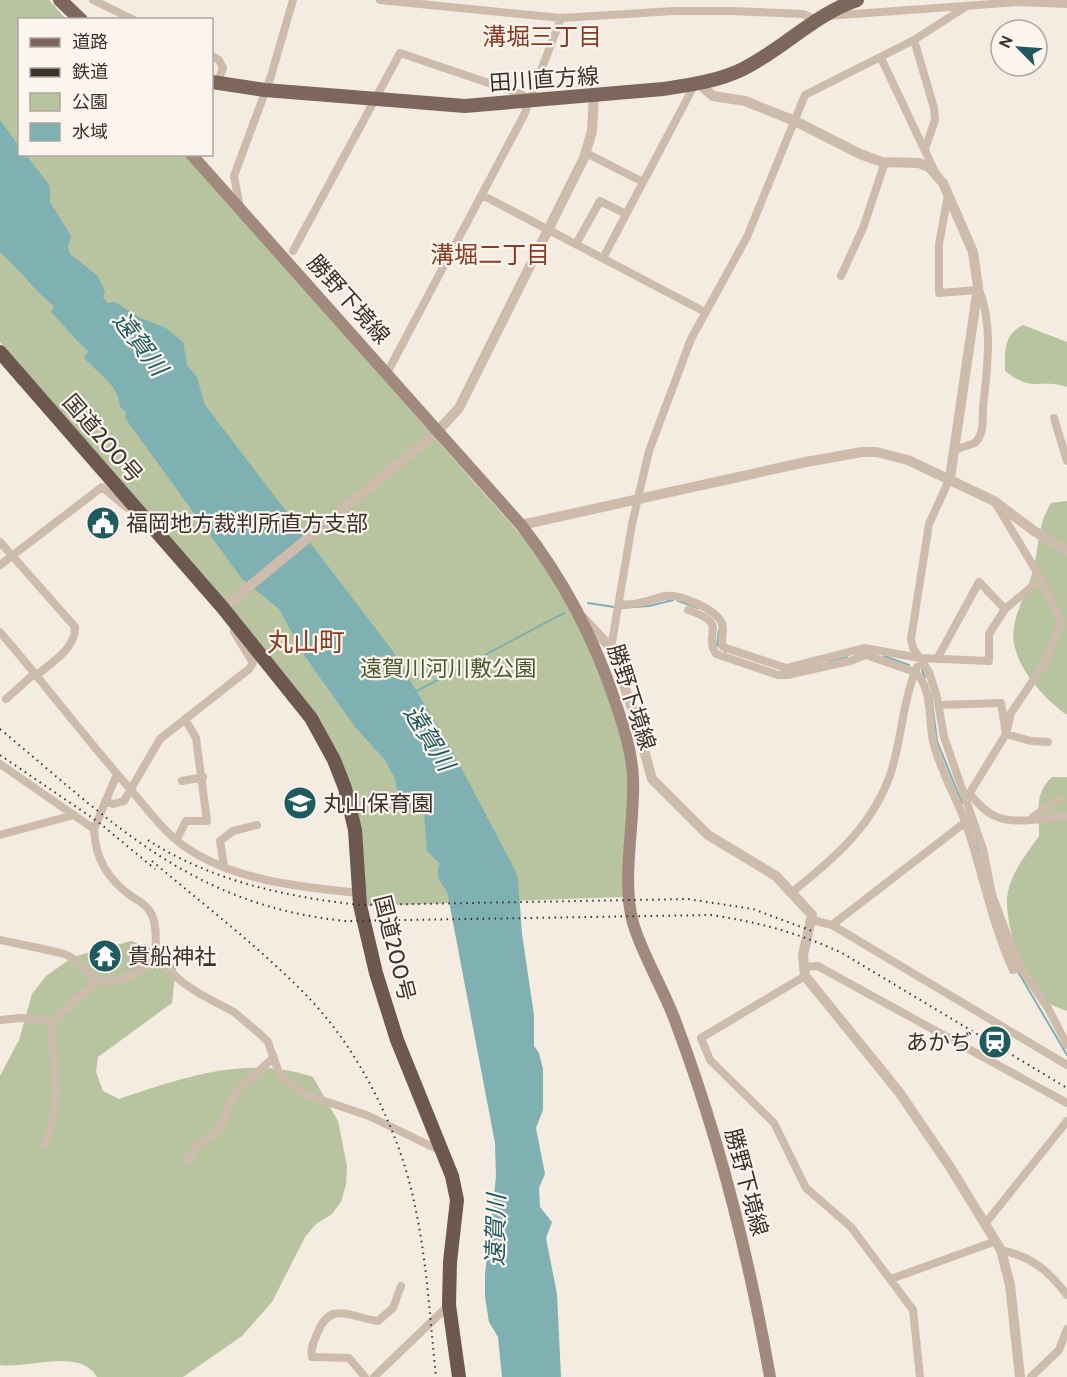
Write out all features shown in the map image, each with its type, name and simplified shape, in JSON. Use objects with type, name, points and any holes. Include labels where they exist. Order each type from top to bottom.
[{"type":"highway","name":"国道200号","points":[[0,352],[138,510],[226,606],[235,623],[311,718],[334,760],[345,788],[355,831],[359,893],[376,973],[398,1040],[443,1152],[457,1200],[450,1262],[449,1305],[459,1377]]},
{"type":"main road","points":[[60,0],[79,18]]},
{"type":"main road","name":"田川直方線","points":[[214,83],[374,100],[465,106],[594,96],[697,83],[744,68],[820,18],[857,0]]},
{"type":"main road","name":"勝野下境線","points":[[193,156],[387,372],[434,435],[521,525],[551,564],[582,617],[609,682],[630,753],[633,778],[629,902],[633,924],[676,1023],[727,1182],[759,1316],[770,1377]]},
{"type":"street","points":[[93,0],[130,18]]},
{"type":"street","points":[[241,212],[234,176],[290,18],[293,0]]},
{"type":"street","points":[[380,0],[412,1],[561,18],[674,11],[803,14],[820,18],[1019,2],[1067,4]]},
{"type":"street","points":[[610,648],[649,451],[691,339],[747,237],[805,95],[914,40],[967,6]]},
{"type":"street","points":[[387,372],[531,101],[561,18]]},
{"type":"street","points":[[914,40],[934,108],[935,120],[925,149]]},
{"type":"street","points":[[293,251],[400,53],[521,94],[531,101]]},
{"type":"street","points":[[213,57],[219,60],[223,68],[214,83]]},
{"type":"street","points":[[881,58],[948,195],[973,252],[978,288],[950,478],[929,524],[911,639],[913,648],[929,672],[939,705],[944,737],[968,796],[969,821]]},
{"type":"street","points":[[603,258],[697,83],[713,96],[745,101],[795,121],[844,148],[885,162],[919,163],[935,172]]},
{"type":"street","points":[[226,606],[434,435],[464,400],[586,153],[592,131],[594,96]]},
{"type":"street","points":[[586,153],[643,182]]},
{"type":"street","points":[[841,276],[863,228],[885,162]]},
{"type":"street","points":[[482,195],[705,312]]},
{"type":"street","points":[[948,195],[939,244],[939,293],[978,288]]},
{"type":"street","points":[[576,244],[600,201],[626,214]]},
{"type":"street","points":[[954,450],[975,443],[983,427],[988,382],[988,337],[984,301],[978,288]]},
{"type":"street","points":[[1054,418],[1067,461]]},
{"type":"street","points":[[521,525],[862,452],[891,454],[950,478],[994,501],[1034,531],[1067,551]]},
{"type":"street","points":[[0,565],[102,487],[126,507],[138,510]]},
{"type":"street","points":[[968,796],[1006,734],[1011,713],[1046,661],[1061,622],[1041,579],[994,501]]},
{"type":"street","points":[[0,542],[75,627],[73,638],[64,651],[6,699]]},
{"type":"street","points":[[619,607],[670,596],[701,609],[712,611],[722,623],[723,647],[781,667],[864,648],[921,658],[989,661],[989,633],[1005,609],[1041,579]]},
{"type":"street","points":[[937,659],[979,582],[1005,609]]},
{"type":"street","points":[[688,610],[701,609]]},
{"type":"street","points":[[701,609],[715,628],[713,648],[716,654],[778,675],[850,661],[866,655],[915,672],[920,676],[928,700],[933,741],[983,849],[992,894],[1017,968],[1048,1008],[1067,1045]]},
{"type":"street","points":[[582,617],[610,648],[631,703],[652,779],[708,836],[762,866],[792,892],[812,915],[802,955],[804,971],[898,1092],[950,1167],[998,1245],[1008,1275],[1020,1377]]},
{"type":"street","points":[[105,801],[113,804],[124,801],[160,739],[217,696],[253,663],[234,632],[235,623]]},
{"type":"street","points":[[0,632],[117,774],[184,846],[224,866],[270,880],[359,893]]},
{"type":"street","points":[[792,892],[839,855],[863,828],[881,796],[892,769],[906,695],[921,658]]},
{"type":"street","points":[[939,705],[1001,703],[1006,734]]},
{"type":"street","points":[[177,839],[186,821],[207,821],[203,777],[196,738],[185,719]]},
{"type":"street","points":[[1006,734],[1031,741],[1048,742]]},
{"type":"street","points":[[0,764],[94,829]]},
{"type":"street","points":[[117,774],[94,829],[103,867],[110,880],[146,906],[152,914],[155,957],[200,994],[242,1017],[268,1042],[272,1059],[279,1073],[304,1094],[369,1116],[443,1152]]},
{"type":"street","points":[[182,781],[203,777]]},
{"type":"street","points":[[968,796],[991,814],[1000,818],[1030,819],[1067,816]]},
{"type":"street","points":[[1030,819],[1058,799]]},
{"type":"street","points":[[0,835],[74,815]]},
{"type":"street","points":[[832,925],[969,821]]},
{"type":"street","points":[[224,866],[220,841],[232,831],[257,825]]},
{"type":"street","points":[[812,920],[832,925],[1067,1065]]},
{"type":"street","points":[[0,940],[66,955],[77,960],[99,980],[110,981],[129,976],[155,957]]},
{"type":"street","points":[[920,1377],[913,1310],[851,1227],[806,1188],[774,1123],[710,1060],[701,1038],[804,971],[818,966],[1067,1102]]},
{"type":"street","points":[[0,1020],[21,1018],[52,1021],[99,980]]},
{"type":"street","points":[[44,1146],[54,1120],[57,1098],[52,1021]]},
{"type":"street","points":[[187,1161],[198,1145],[221,1128],[229,1105],[239,1089],[272,1059]]},
{"type":"street","points":[[985,1224],[1067,1120]]},
{"type":"street","points":[[891,1279],[998,1245],[1034,1260],[1050,1273],[1067,1295]]},
{"type":"street","points":[[366,1377],[349,1358],[312,1357],[311,1350],[321,1322],[326,1317],[342,1313],[378,1321],[393,1308],[400,1286]]},
{"type":"street","points":[[374,1377],[449,1305]]},
{"type":"street","points":[[1031,1377],[1059,1350],[1067,1329]]},
{"type":"green space","name":"遠賀川河川敷公園","points":[[0,0],[49,0],[65,18],[18,18],[18,156],[187,156],[548,566],[572,605],[606,685],[626,752],[629,785],[625,897],[366,906],[361,833],[349,786],[222,599],[0,342]]},
{"type":"green space","points":[[1023,325],[1067,342],[1067,387],[1023,382],[1005,371],[1006,344],[1016,329]]},
{"type":"green space","points":[[1067,501],[1067,715],[1047,698],[1029,677],[1016,652],[1014,627],[1032,574],[1046,512],[1051,503]]},
{"type":"green space","points":[[1052,777],[1067,777],[1067,1011],[1042,999],[1028,979],[1011,932],[1007,903],[1013,877],[1039,836],[1040,797],[1046,783]]},
{"type":"green space","points":[[131,941],[164,953],[176,968],[172,1003],[98,1057],[96,1072],[103,1091],[119,1099],[166,1083],[240,1068],[289,1070],[313,1077],[338,1121],[347,1166],[346,1185],[341,1202],[332,1214],[316,1224],[305,1237],[272,1302],[242,1336],[183,1377],[97,1377],[89,1368],[79,1363],[66,1361],[0,1365],[0,1076],[19,1040],[32,994],[46,976],[73,957]]},
{"type":"water","name":"遠賀川","points":[[0,120],[18,145],[18,156],[27,156],[50,186],[50,202],[71,236],[68,246],[70,254],[98,276],[105,291],[103,297],[107,303],[115,302],[141,318],[166,328],[183,342],[187,365],[197,377],[205,405],[392,650],[454,754],[514,868],[518,878],[522,934],[534,1015],[534,1046],[539,1053],[543,1069],[543,1110],[536,1128],[545,1174],[539,1188],[540,1207],[552,1222],[546,1238],[557,1294],[561,1377],[502,1377],[498,1337],[489,1322],[485,1297],[485,1274],[496,1177],[495,1143],[447,891],[438,875],[440,864],[427,851],[424,813],[418,809],[412,811],[399,796],[395,779],[385,760],[355,727],[304,655],[279,609],[242,579],[125,418],[126,412],[120,407],[119,399],[112,386],[84,358],[88,351],[51,312],[54,306],[0,252]]},
{"type":"waterway","points":[[620,608],[649,606],[673,600]]},
{"type":"waterway","points":[[678,601],[698,608]]},
{"type":"waterway","points":[[588,603],[614,607]]},
{"type":"waterway","name":"遠賀川","points":[[415,692],[564,613]]},
{"type":"waterway","points":[[719,630],[717,645],[726,652]]},
{"type":"waterway","points":[[884,656],[909,665]]},
{"type":"waterway","points":[[829,661],[847,657]]},
{"type":"waterway","points":[[922,670],[925,677]]},
{"type":"waterway","points":[[931,694],[937,741],[962,803]]},
{"type":"waterway","points":[[976,841],[979,853]]},
{"type":"waterway","points":[[1017,970],[1067,1055]]},
{"type":"railway","points":[[0,729],[118,827],[157,854],[198,878],[242,897],[291,912],[345,921],[711,915],[745,921],[794,934],[842,953],[1067,1088]]},
{"type":"railway","points":[[0,755],[97,821],[155,869]]},
{"type":"railway","points":[[148,840],[197,866],[250,885],[333,902],[360,905],[688,899],[753,909],[812,931]]},
{"type":"railway","points":[[152,861],[250,943],[306,995],[343,1040],[375,1093],[399,1149],[415,1206],[425,1270],[436,1377]]},
{"type":"place","name":"福岡地方裁判所直方支部","points":[[103,523]]},
{"type":"place","name":"丸山保育園","points":[[300,803]]},
{"type":"place","name":"貴船神社","points":[[105,956]]},
{"type":"place","name":"あかぢ","points":[[995,1042]]},
{"type":"district","name":"溝堀三丁目","points":[[542,37]]},
{"type":"district","name":"溝堀二丁目","points":[[490,255]]},
{"type":"district","name":"丸山町","points":[[306,642]]}]
